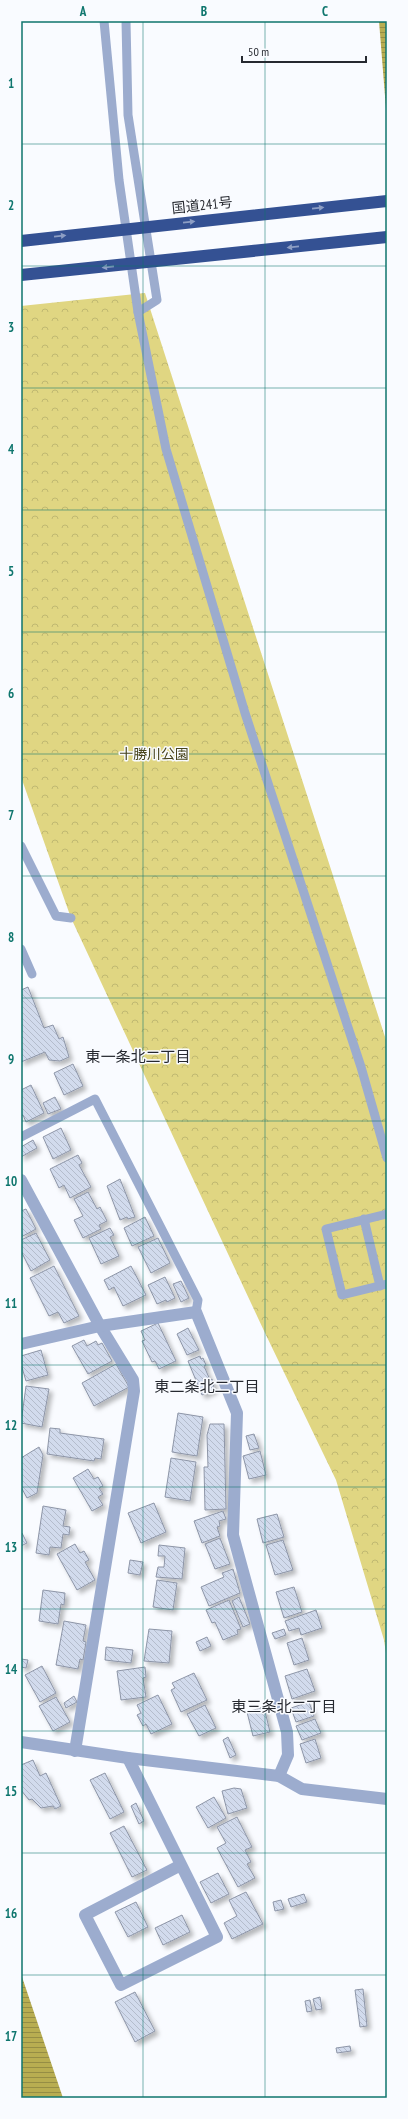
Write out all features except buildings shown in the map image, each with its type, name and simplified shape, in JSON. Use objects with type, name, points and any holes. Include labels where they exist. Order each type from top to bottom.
[{"type":"highway","name":"国道241号","points":[[21,241],[387,201]]},
{"type":"highway","points":[[21,275],[387,237]]},
{"type":"street","points":[[21,1180],[100,1326],[133,1380],[134,1392],[76,1751]]},
{"type":"street","points":[[21,1344],[100,1326],[196,1312],[237,1413],[234,1535],[287,1732],[288,1754],[279,1776]]},
{"type":"street","points":[[21,1742],[128,1758],[279,1776],[302,1789],[387,1799]]},
{"type":"street","points":[[128,1758],[217,1937],[120,1985],[85,1915],[181,1865]]},
{"type":"lane","points":[[104,21],[119,180],[138,312],[166,449],[245,713],[361,1067],[387,1158]]},
{"type":"lane","points":[[126,21],[128,115],[157,300],[138,312]]},
{"type":"lane","points":[[21,846],[56,916],[71,918]]},
{"type":"lane","points":[[21,949],[32,974]]},
{"type":"lane","points":[[21,1137],[95,1099],[198,1300],[196,1312]]},
{"type":"lane","points":[[364,1219],[383,1285],[342,1295],[326,1228],[364,1219],[387,1214]]},
{"type":"green space","name":"十勝川公園","points":[[145,293],[387,1043],[387,1660],[384,1640],[336,1480],[265,1333],[71,918],[21,777],[21,306]]},
{"type":"shaded area","points":[[379,21],[387,21],[387,121]]},
{"type":"shaded area","points":[[21,1974],[63,2098],[21,2098]]},
{"type":"district","name":"東一条北二丁目","points":[[138,1057]]},
{"type":"district","name":"東二条北二丁目","points":[[207,1387]]},
{"type":"district","name":"東三条北二丁目","points":[[284,1707]]}]
